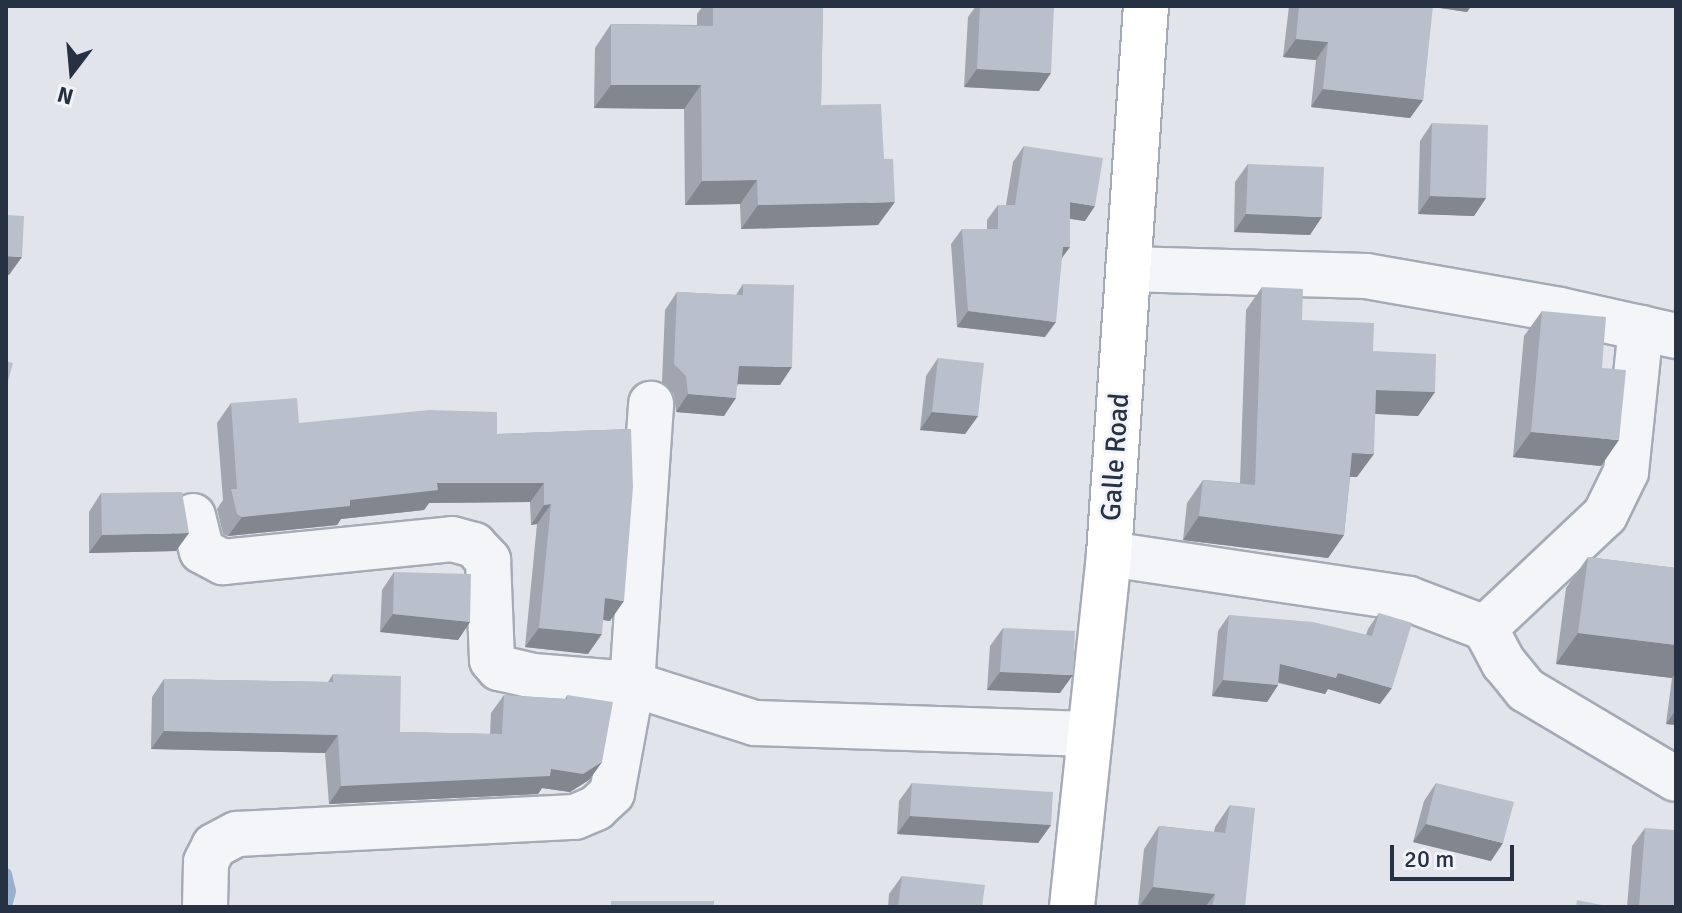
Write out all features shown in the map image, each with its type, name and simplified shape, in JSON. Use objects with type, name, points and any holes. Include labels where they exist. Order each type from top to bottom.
[{"type":"highway","name":"Galle Road","points":[[1072,907],[1109,554],[1146,6]]},
{"type":"street","points":[[1128,269],[1366,276],[1659,332],[1626,472],[1605,515],[1485,628]]},
{"type":"street","points":[[205,907],[206,862],[214,846],[237,834],[575,817],[596,808],[612,793],[632,684],[651,404]]},
{"type":"street","points":[[193,516],[202,551],[223,562],[452,539],[474,545],[488,560],[492,660],[499,668],[533,676],[632,684],[755,723],[1090,734]]},
{"type":"street","points":[[1109,554],[1409,599],[1485,628],[1504,663],[1526,690],[1676,779]]},
{"type":"building","points":[[713,6],[823,6],[821,105],[881,104],[884,159],[893,159],[895,202],[758,205],[757,180],[702,181],[701,85],[611,85],[611,24],[713,26]]},
{"type":"building","points":[[980,6],[1054,6],[1051,73],[977,69]]},
{"type":"building","points":[[1299,6],[1433,6],[1423,100],[1323,89],[1328,42],[1296,39]]},
{"type":"building","points":[[1432,123],[1488,125],[1486,198],[1430,196]]},
{"type":"building","points":[[1024,146],[1103,158],[1095,206],[1070,202],[1070,247],[1063,247],[1056,322],[968,311],[962,229],[998,229],[998,205],[1015,205]]},
{"type":"building","points":[[1248,164],[1324,167],[1322,217],[1246,214]]},
{"type":"building","points":[[6,215],[24,216],[22,257],[6,256]]},
{"type":"building","points":[[743,284],[794,285],[792,367],[739,366],[736,398],[688,394],[686,376],[674,364],[677,292],[743,295]]},
{"type":"building","points":[[1262,287],[1303,289],[1302,320],[1374,323],[1373,351],[1436,354],[1435,392],[1376,390],[1374,454],[1352,453],[1344,535],[1199,516],[1203,480],[1255,485]]},
{"type":"building","points":[[1542,311],[1606,317],[1602,368],[1626,370],[1619,440],[1531,432]]},
{"type":"building","points":[[938,358],[984,363],[978,416],[932,412]]},
{"type":"building","points":[[6,361],[13,363],[6,389]]},
{"type":"building","points":[[297,398],[299,423],[429,410],[497,412],[497,434],[631,429],[633,487],[624,601],[605,598],[602,634],[539,628],[551,504],[544,505],[544,483],[437,483],[438,490],[350,500],[350,506],[242,517],[237,514],[231,489],[237,489],[231,403]]},
{"type":"building","points":[[182,492],[189,533],[102,535],[101,493]]},
{"type":"building","points":[[1588,557],[1676,568],[1676,645],[1578,633]]},
{"type":"building","points":[[394,572],[471,574],[470,622],[393,614]]},
{"type":"building","points":[[1379,613],[1412,623],[1392,688],[1338,673],[1336,678],[1280,664],[1278,685],[1223,680],[1229,615],[1313,622],[1372,636]]},
{"type":"building","points":[[1003,628],[1075,631],[1073,675],[1000,672]]},
{"type":"building","points":[[333,674],[401,676],[400,732],[502,734],[504,695],[567,699],[567,695],[613,702],[602,762],[583,774],[551,769],[550,776],[341,786],[338,735],[164,731],[164,679],[333,682]]},
{"type":"building","points":[[912,783],[1053,792],[1051,825],[910,816]]},
{"type":"building","points":[[1436,783],[1514,802],[1503,843],[1426,824]]},
{"type":"building","points":[[1230,805],[1255,808],[1245,907],[1212,907],[1215,894],[1153,887],[1159,826],[1225,833]]},
{"type":"building","points":[[1645,828],[1676,830],[1676,907],[1639,907]]},
{"type":"building","points":[[902,876],[985,885],[982,907],[898,907]]},
{"type":"building","points":[[1577,900],[1612,907],[1576,907]]},
{"type":"building","points":[[611,901],[714,901],[714,907],[611,907]]},
{"type":"waterway","points":[[6,874],[10,891],[6,907]]}]
